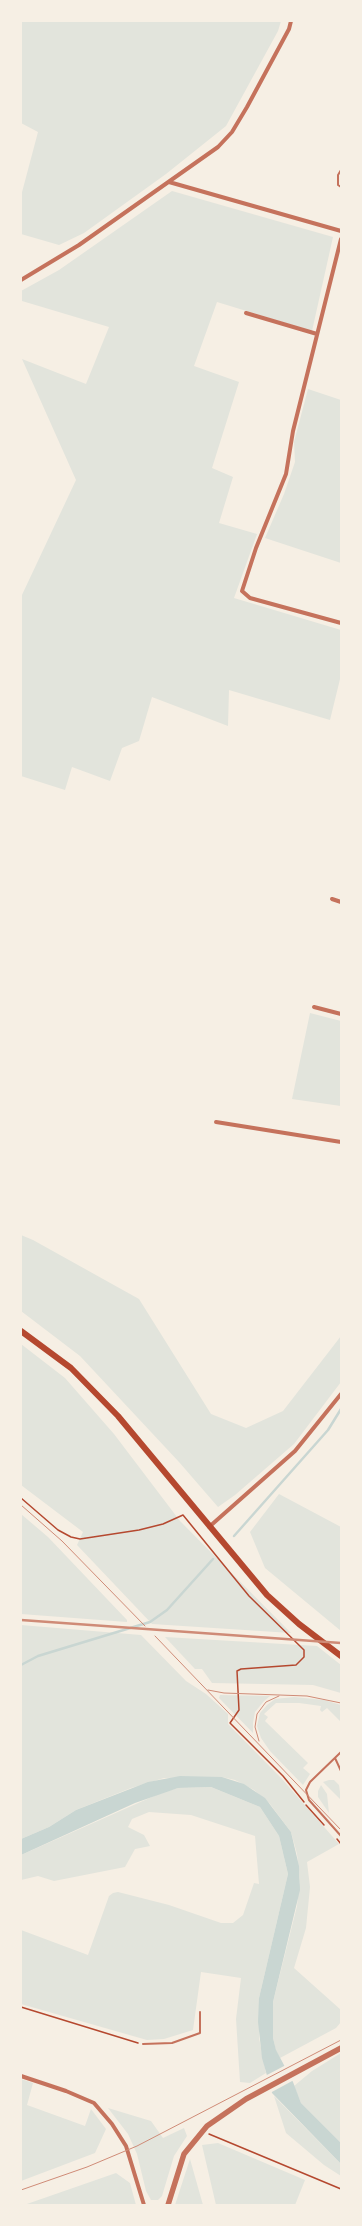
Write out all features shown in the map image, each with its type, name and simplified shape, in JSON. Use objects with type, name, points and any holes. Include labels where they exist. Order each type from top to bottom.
[{"type":"main road","points":[[21,1331],[71,1368],[108,1406],[208,1527],[267,1595],[299,1624],[341,1656]]},
{"type":"street","points":[[21,280],[79,245],[218,147],[232,132],[285,35],[291,21]]},
{"type":"street","points":[[168,182],[341,231]]},
{"type":"street","points":[[341,239],[293,431],[286,474],[244,580],[242,591],[250,598],[341,622]]},
{"type":"street","points":[[246,313],[317,334]]},
{"type":"street","points":[[332,900],[341,902]]},
{"type":"street","points":[[314,1007],[341,1014]]},
{"type":"street","points":[[216,1122],[341,1142]]},
{"type":"street","points":[[208,1527],[295,1451],[341,1394]]},
{"type":"street","points":[[168,2205],[177,2171],[184,2154],[202,2131],[227,2110],[341,2048]]},
{"type":"street","points":[[21,2076],[66,2091],[94,2103],[112,2124],[126,2146],[144,2205]]},
{"type":"lane","points":[[341,170],[338,175],[338,185],[341,187]]},
{"type":"lane","points":[[341,1752],[310,1782],[306,1793],[311,1802],[341,1836]]},
{"type":"lane","points":[[335,1758],[341,1771]]},
{"type":"lane","points":[[143,2044],[172,2043],[200,2033],[200,2012]]},
{"type":"path","points":[[21,1498],[58,1530],[71,1537],[80,1539],[96,1538],[139,1530],[163,1524],[183,1515],[249,1596],[304,1650],[304,1657],[296,1665],[237,1671],[238,1712],[230,1724],[283,1776],[327,1829]]},
{"type":"path","points":[[336,1839],[341,1844]]},
{"type":"path","points":[[21,2007],[143,2044]]},
{"type":"path","points":[[202,2131],[341,2189]]},
{"type":"shaded area","points":[[21,21],[281,21],[278,31],[226,126],[166,174],[84,233],[59,245],[21,234],[21,196],[38,132],[21,123]]},
{"type":"shaded area","points":[[172,191],[333,237],[312,331],[217,302],[194,366],[239,382],[212,468],[233,477],[219,523],[257,534],[234,598],[341,630],[341,675],[330,720],[229,690],[228,726],[152,697],[139,741],[122,748],[110,781],[72,767],[65,790],[21,776],[21,597],[76,480],[22,359],[86,384],[109,327],[22,301],[21,291],[59,270]]},
{"type":"shaded area","points":[[308,389],[341,400],[341,563],[265,538],[284,494],[295,462],[294,442]]},
{"type":"shaded area","points":[[310,1013],[341,1021],[341,1106],[292,1099]]},
{"type":"shaded area","points":[[21,1235],[33,1240],[139,1299],[211,1414],[246,1428],[283,1411],[341,1336],[341,1382],[294,1444],[235,1495],[218,1507],[179,1462],[80,1356],[21,1311]]},
{"type":"shaded area","points":[[21,1344],[65,1378],[114,1434],[180,1521],[291,1633],[152,1624],[77,1545],[83,1532],[21,1485]]},
{"type":"shaded area","points":[[279,1494],[341,1527],[341,1631],[265,1568],[250,1532]]},
{"type":"shaded area","points":[[21,1514],[48,1537],[127,1620],[127,1622],[21,1614]]},
{"type":"shaded area","points":[[21,1625],[141,1635],[186,1681],[206,1694],[228,1714],[228,1724],[282,1779],[339,1844],[307,1862],[310,1887],[306,1928],[294,1968],[341,2010],[341,2022],[336,2028],[280,2058],[276,2051],[273,2038],[273,2002],[297,1906],[300,1878],[297,1854],[291,1832],[270,1804],[254,1790],[235,1780],[222,1777],[164,1778],[131,1788],[76,1810],[49,1827],[21,1839]]},
{"type":"shaded area","points":[[165,1637],[317,1646],[341,1665],[341,1693],[313,1685],[212,1683],[202,1669],[195,1669]]},
{"type":"shaded area","points":[[220,1695],[270,1696],[255,1712],[253,1733],[219,1698]]},
{"type":"shaded area","points":[[294,1697],[324,1700],[341,1705],[341,1722],[327,1708],[322,1712],[320,1710],[321,1706],[299,1703],[276,1703],[264,1714],[268,1717],[265,1721],[308,1763],[303,1768],[310,1774],[303,1785],[270,1751],[261,1738],[257,1726],[260,1713],[267,1705],[275,1699]]},
{"type":"shaded area","points":[[180,1776],[222,1777],[244,1784],[265,1798],[291,1832],[299,1866],[300,1890],[273,2002],[273,2038],[276,2050],[293,2082],[301,2103],[341,2143],[341,2164],[272,2093],[262,2058],[258,2022],[259,1998],[288,1874],[279,1836],[260,1807],[211,1787],[178,1788],[135,1803],[21,1855],[21,1839],[49,1827],[76,1810],[148,1782]]},
{"type":"shaded area","points":[[334,1780],[339,1785],[341,1800],[323,1782]]},
{"type":"shaded area","points":[[321,1785],[327,1794],[329,1813],[318,1797],[318,1791]]},
{"type":"shaded area","points":[[211,1787],[260,1807],[279,1836],[288,1874],[259,1998],[259,2038],[266,2073],[250,2083],[240,2082],[236,2019],[241,1978],[201,1972],[193,2030],[164,2039],[147,2040],[21,2004],[21,1930],[88,1955],[109,1896],[113,1893],[118,1892],[169,1905],[221,1923],[233,1923],[243,1915],[254,1883],[259,1884],[255,1836],[191,1815],[149,1812],[132,1819],[128,1827],[144,1835],[150,1846],[135,1849],[125,1867],[54,1881],[38,1876],[21,1880],[21,1855],[163,1792],[178,1788]]},
{"type":"shaded area","points":[[341,2053],[341,2143],[301,2103],[294,2086],[312,2071]]},
{"type":"shaded area","points":[[21,2079],[33,2083],[27,2105],[85,2126],[91,2109],[106,2129],[95,2153],[21,2181]]},
{"type":"shaded area","points":[[274,2096],[341,2164],[341,2176],[324,2165],[286,2133]]},
{"type":"shaded area","points":[[108,2108],[151,2121],[163,2138],[184,2128],[187,2136],[174,2156],[162,2196],[158,2200],[151,2200],[146,2191],[137,2154],[128,2134]]},
{"type":"shaded area","points":[[218,2143],[305,2180],[295,2205],[216,2205],[202,2145]]},
{"type":"shaded area","points":[[190,2159],[203,2205],[175,2205]]},
{"type":"shaded area","points":[[116,2173],[130,2183],[136,2205],[24,2205]]},
{"type":"pier","points":[[286,2065],[294,2080],[270,2093],[265,2076]]},
{"type":"waterway","points":[[234,1536],[328,1430],[341,1409]]},
{"type":"waterway","points":[[21,1665],[38,1656],[150,1622],[167,1610],[213,1559]]},
{"type":"tram line","points":[[21,1505],[62,1541],[145,1626]]},
{"type":"tram line","points":[[155,1636],[341,1830]]},
{"type":"tram line","points":[[208,1690],[224,1693],[307,1696],[341,1703]]},
{"type":"tram line","points":[[259,1741],[255,1727],[257,1714],[266,1702],[279,1696]]},
{"type":"tram line","points":[[21,2190],[87,2167],[137,2146],[341,2040]]},
{"type":"railway","points":[[21,1620],[341,1643]]}]
